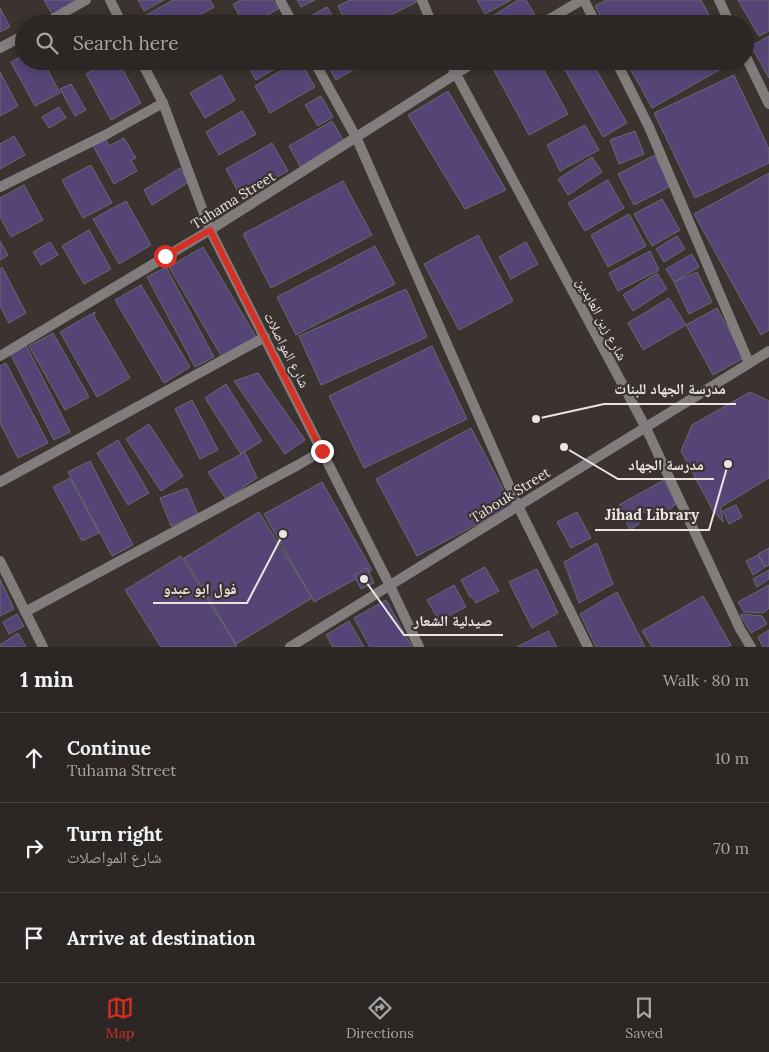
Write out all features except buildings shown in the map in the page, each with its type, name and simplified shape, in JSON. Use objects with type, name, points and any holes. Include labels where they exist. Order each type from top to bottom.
[{"type":"street","points":[[60,15],[86,0]]},
{"type":"street","points":[[110,0],[118,15]]},
{"type":"street","points":[[280,0],[288,15]]},
{"type":"street","points":[[422,0],[428,15]]},
{"type":"street","points":[[557,15],[583,0],[591,15]]},
{"type":"street","points":[[719,0],[726,15]]},
{"type":"street","points":[[0,48],[15,40]]},
{"type":"street","name":"شارع المواصلات","points":[[146,70],[163,103],[210,230],[419,647]]},
{"type":"street","points":[[319,70],[357,139],[518,506],[588,647]]},
{"type":"street","name":"شارع زين العابدين","points":[[452,70],[646,428],[740,629],[751,647]]},
{"type":"street","name":"Tuhama Street","points":[[0,356],[357,139],[461,70]]},
{"type":"street","points":[[620,70],[649,127],[750,364]]},
{"type":"street","points":[[752,70],[769,104]]},
{"type":"street","points":[[0,187],[107,134],[163,103]]},
{"type":"street","points":[[0,482],[265,337]]},
{"type":"street","name":"Tabouk Street","points":[[290,647],[769,352]]},
{"type":"street","points":[[25,612],[322,451]]},
{"type":"street","points":[[0,561],[43,647]]},
{"type":"place","name":"مدرسة الجهاد للبنات","points":[[536,419]]},
{"type":"place","name":"مدرسة الجهاد","points":[[564,447]]},
{"type":"place","name":"Jihad Library","points":[[728,464]]},
{"type":"place","name":"فول ابو عبدو","points":[[283,534]]},
{"type":"place","name":"صيدلية الشعار","points":[[364,579]]},
{"type":"route","points":[[165,256],[210,230],[322,451]]}]
